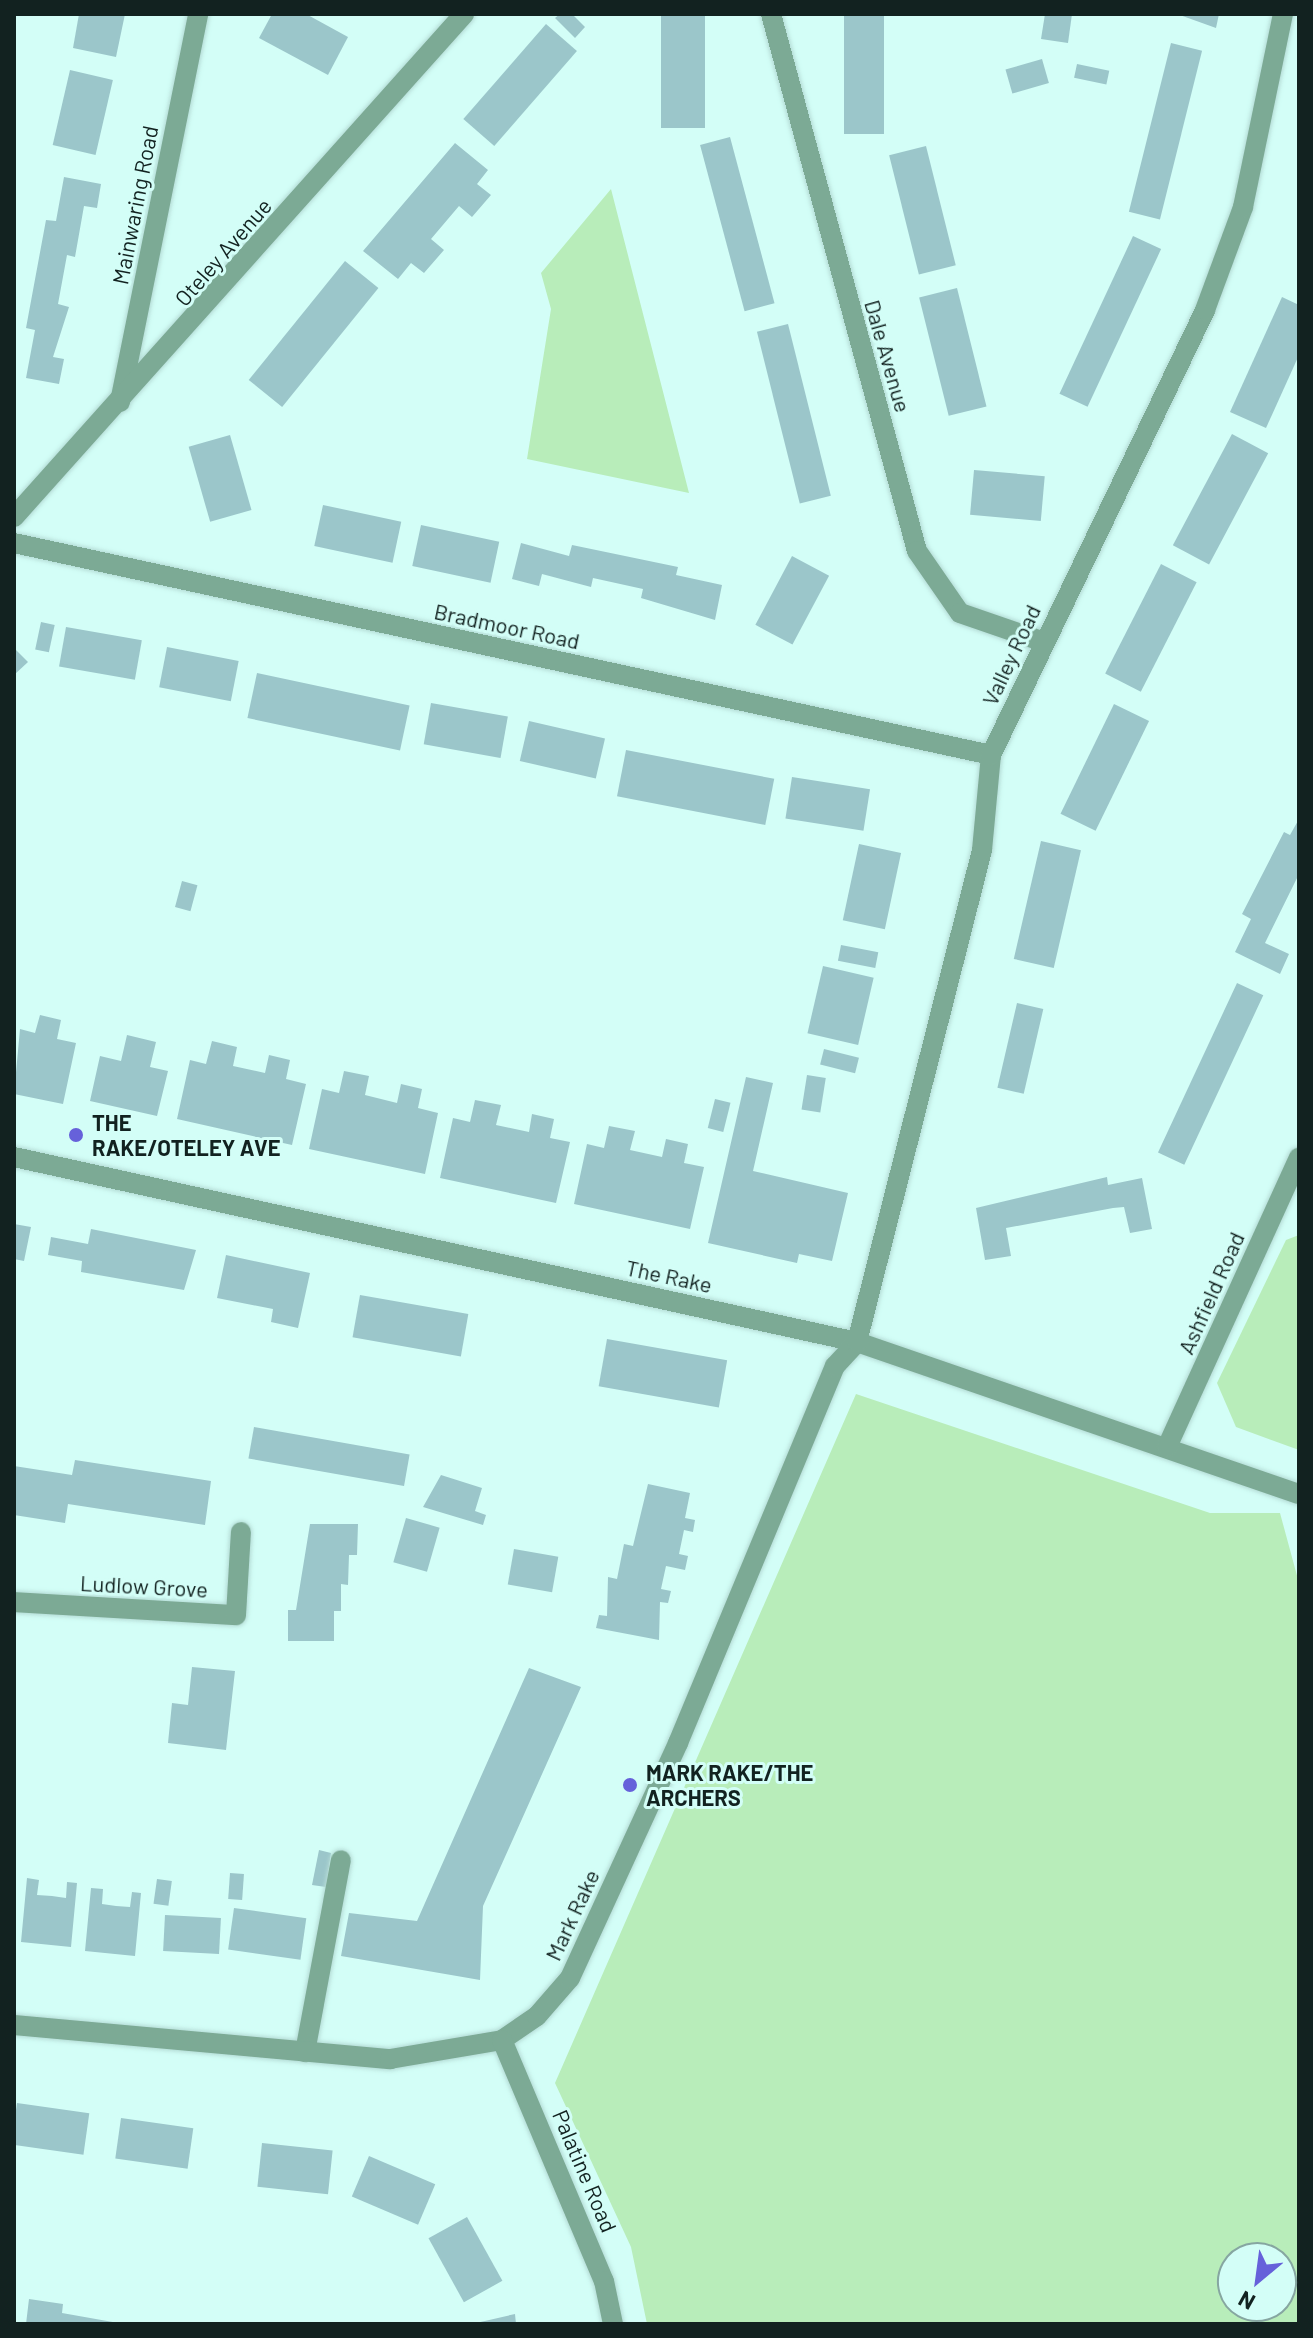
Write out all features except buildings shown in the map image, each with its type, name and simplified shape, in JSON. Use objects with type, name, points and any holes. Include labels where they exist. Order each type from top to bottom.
[{"type":"street","name":"Mainwaring Road","points":[[119,406],[198,14]]},
{"type":"street","name":"Oteley Avenue","points":[[14,517],[119,406],[464,14]]},
{"type":"street","name":"Dale Avenue","points":[[771,14],[917,551],[960,613],[1044,642]]},
{"type":"street","name":"Valley Road","points":[[857,1342],[982,850],[991,755],[1205,310],[1243,207],[1283,14]]},
{"type":"street","name":"Bradmoor Road","points":[[14,543],[991,755]]},
{"type":"street","name":"The Rake","points":[[14,1157],[857,1342],[1299,1494]]},
{"type":"street","name":"Ashfield Road","points":[[1167,1447],[1292,1192],[1299,1158]]},
{"type":"street","name":"Mark Rake","points":[[14,2025],[390,2059],[502,2040],[537,2016],[570,1978],[678,1743],[835,1366],[857,1342]]},
{"type":"street","name":"Ludlow Grove","points":[[14,1602],[236,1615],[241,1532]]},
{"type":"street","points":[[305,2052],[341,1860]]},
{"type":"street","name":"Palatine Road","points":[[502,2040],[604,2281],[613,2324]]},
{"type":"green space","points":[[611,189],[689,493],[527,459],[551,309],[541,273]]},
{"type":"green space","points":[[1299,1235],[1299,1450],[1236,1427],[1217,1383],[1286,1240]]},
{"type":"green space","points":[[856,1394],[1210,1513],[1280,1513],[1299,1583],[1299,2324],[647,2324],[631,2247],[555,2083]]},
{"type":"place","name":"THE RAKE/OTELEY AVE","points":[[76,1135]]},
{"type":"place","name":"MARK RAKE/THE ARCHERS","points":[[630,1785]]}]
